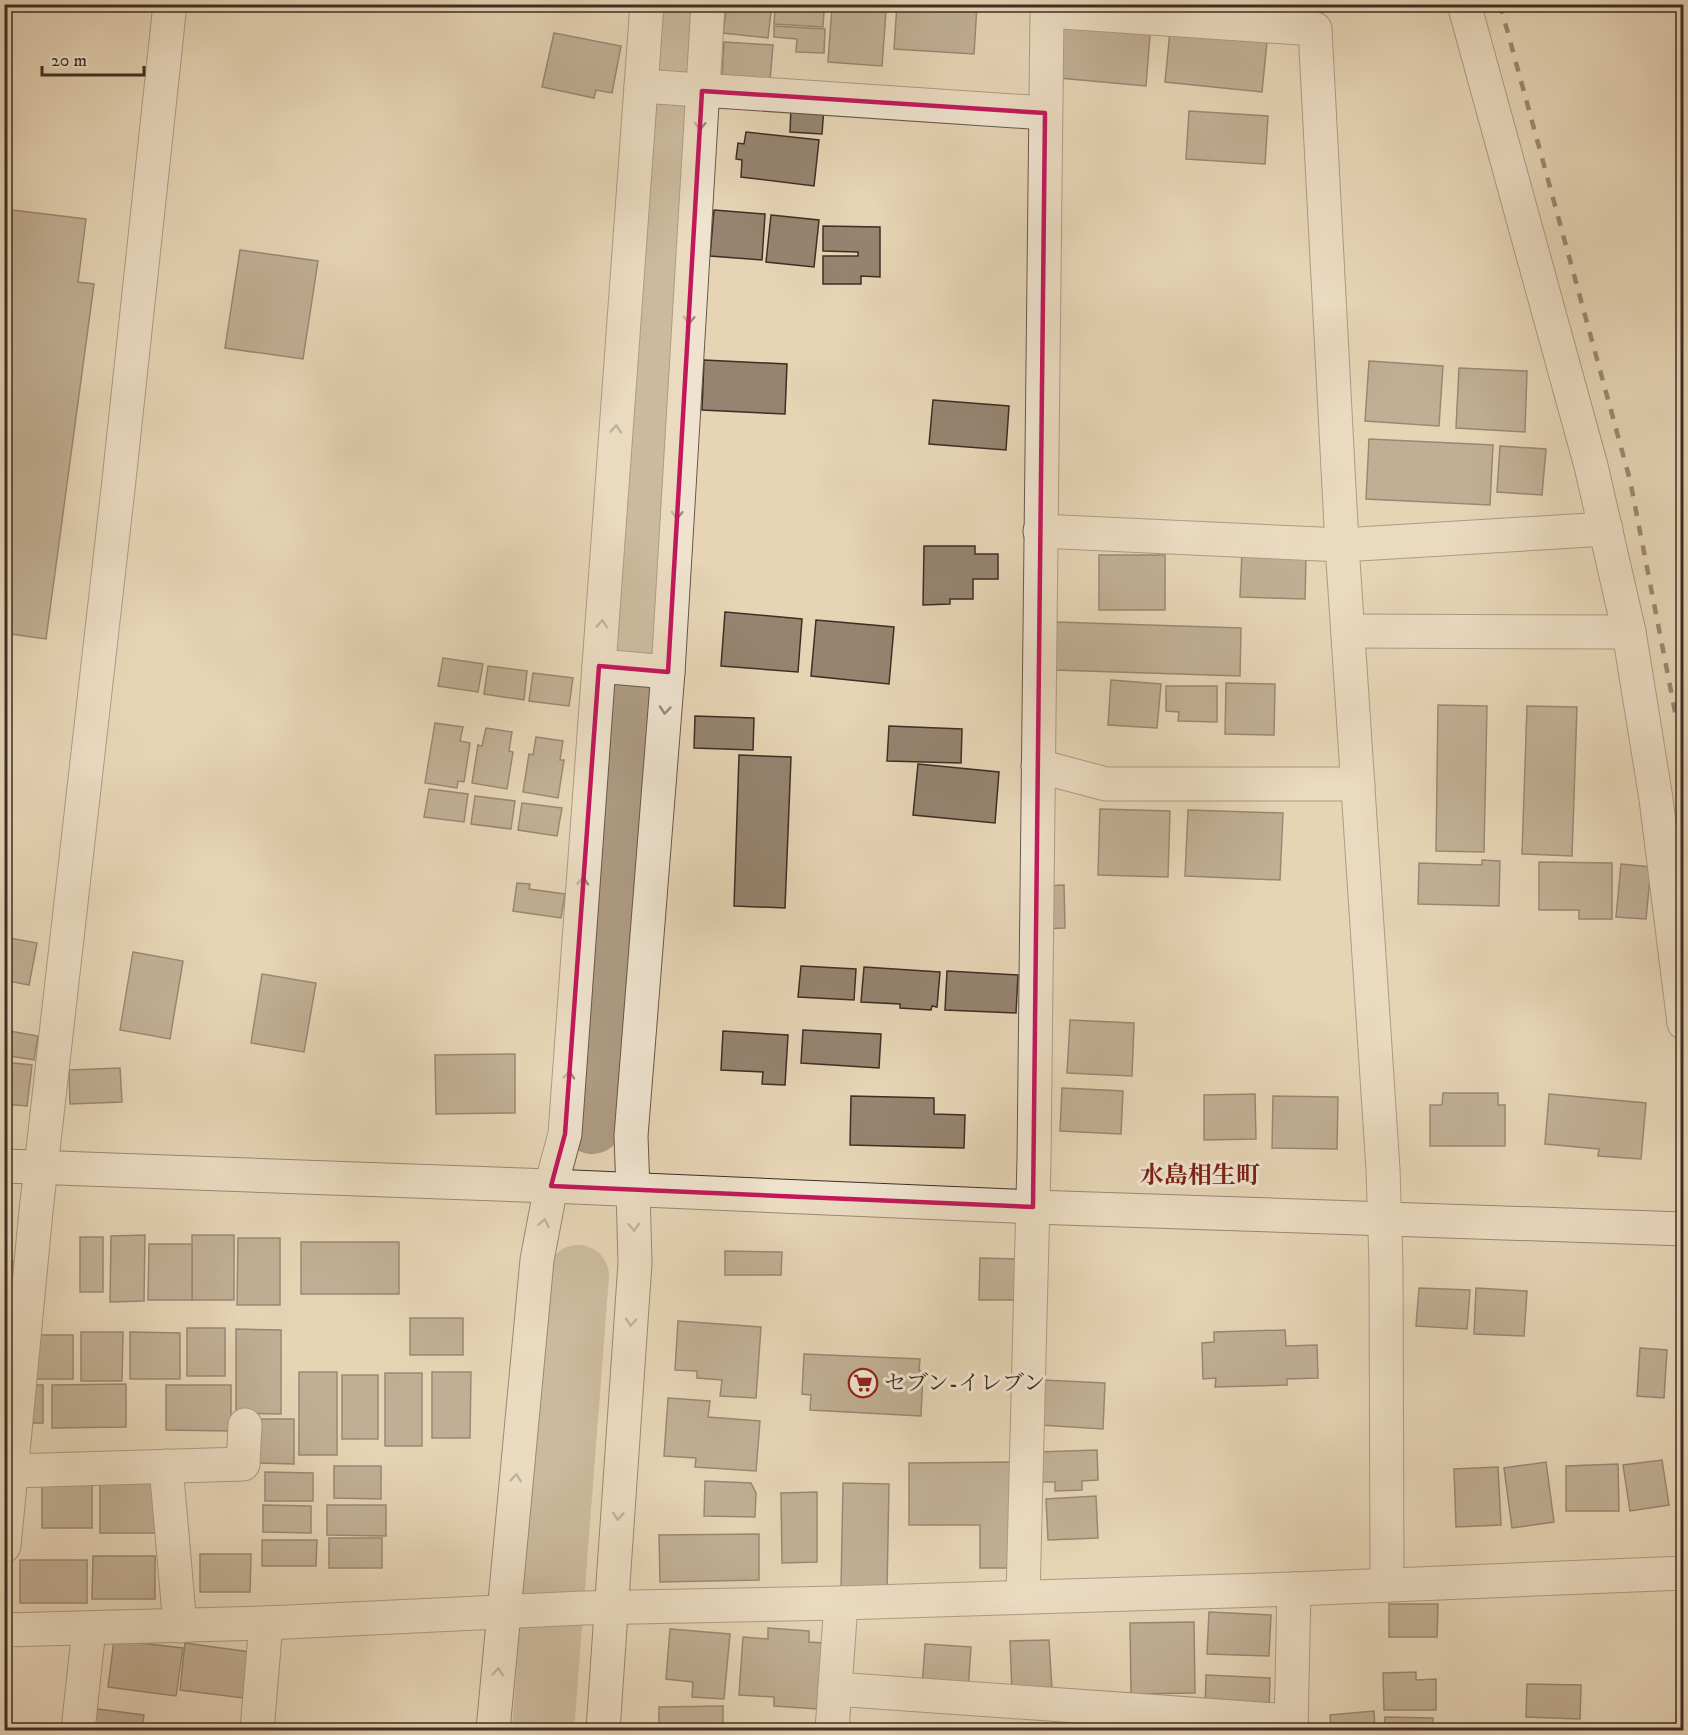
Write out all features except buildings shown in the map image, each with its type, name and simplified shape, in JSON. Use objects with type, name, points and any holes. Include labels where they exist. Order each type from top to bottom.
[{"type":"street","points":[[4,1546],[40,1168],[118,492],[170,4]]},
{"type":"street","points":[[493,1731],[517,1610],[537,1260],[551,1186],[565,1134],[612,667],[647,86],[647,4]]},
{"type":"street","points":[[603,1731],[597,1607],[635,1263],[631,1136],[663,672],[699,91],[708,4]]},
{"type":"street","points":[[1464,4],[1591,466],[1629,632],[1656,799],[1683,1023]]},
{"type":"street","points":[[1023,1597],[1033,1207],[1047,11],[1315,29],[1342,545],[1385,1220],[1387,1585]]},
{"type":"street","points":[[647,86],[1046,114]]},
{"type":"street","points":[[1040,531],[1342,545],[1606,529]]},
{"type":"street","points":[[1348,631],[1629,632]]},
{"type":"street","points":[[612,667],[663,672]]},
{"type":"street","points":[[1038,766],[1106,783],[1358,784]]},
{"type":"street","points":[[4,1166],[1033,1207],[1683,1229]]},
{"type":"street","points":[[12,1472],[243,1464],[245,1425]]},
{"type":"street","points":[[166,1466],[180,1626]]},
{"type":"street","points":[[4,1630],[266,1623],[597,1607],[841,1603],[1294,1589],[1683,1573]]},
{"type":"street","points":[[835,1689],[1291,1726],[1294,1589]]},
{"type":"street","points":[[832,1731],[841,1603]]},
{"type":"street","points":[[257,1731],[266,1623]]},
{"type":"street","points":[[78,1731],[89,1629]]},
{"type":"highlighted area","points":[[702,91],[1045,113],[1033,1207],[551,1186],[565,1134],[599,666],[668,672]]},
{"type":"waterway","points":[[592,1123],[643,500],[673,4]]},
{"type":"waterway","points":[[610,1123],[649,645],[685,107]]},
{"type":"waterway","points":[[543,1730],[578,1276]]},
{"type":"waterway","points":[[561,1730],[601,1278]]},
{"type":"railway","points":[[1500,4],[1630,480],[1684,758]]},
{"type":"place","name":"セブン-イレブン","points":[[863,1383]]},
{"type":"district","name":"水島相生町","points":[[1200,1176]]}]
